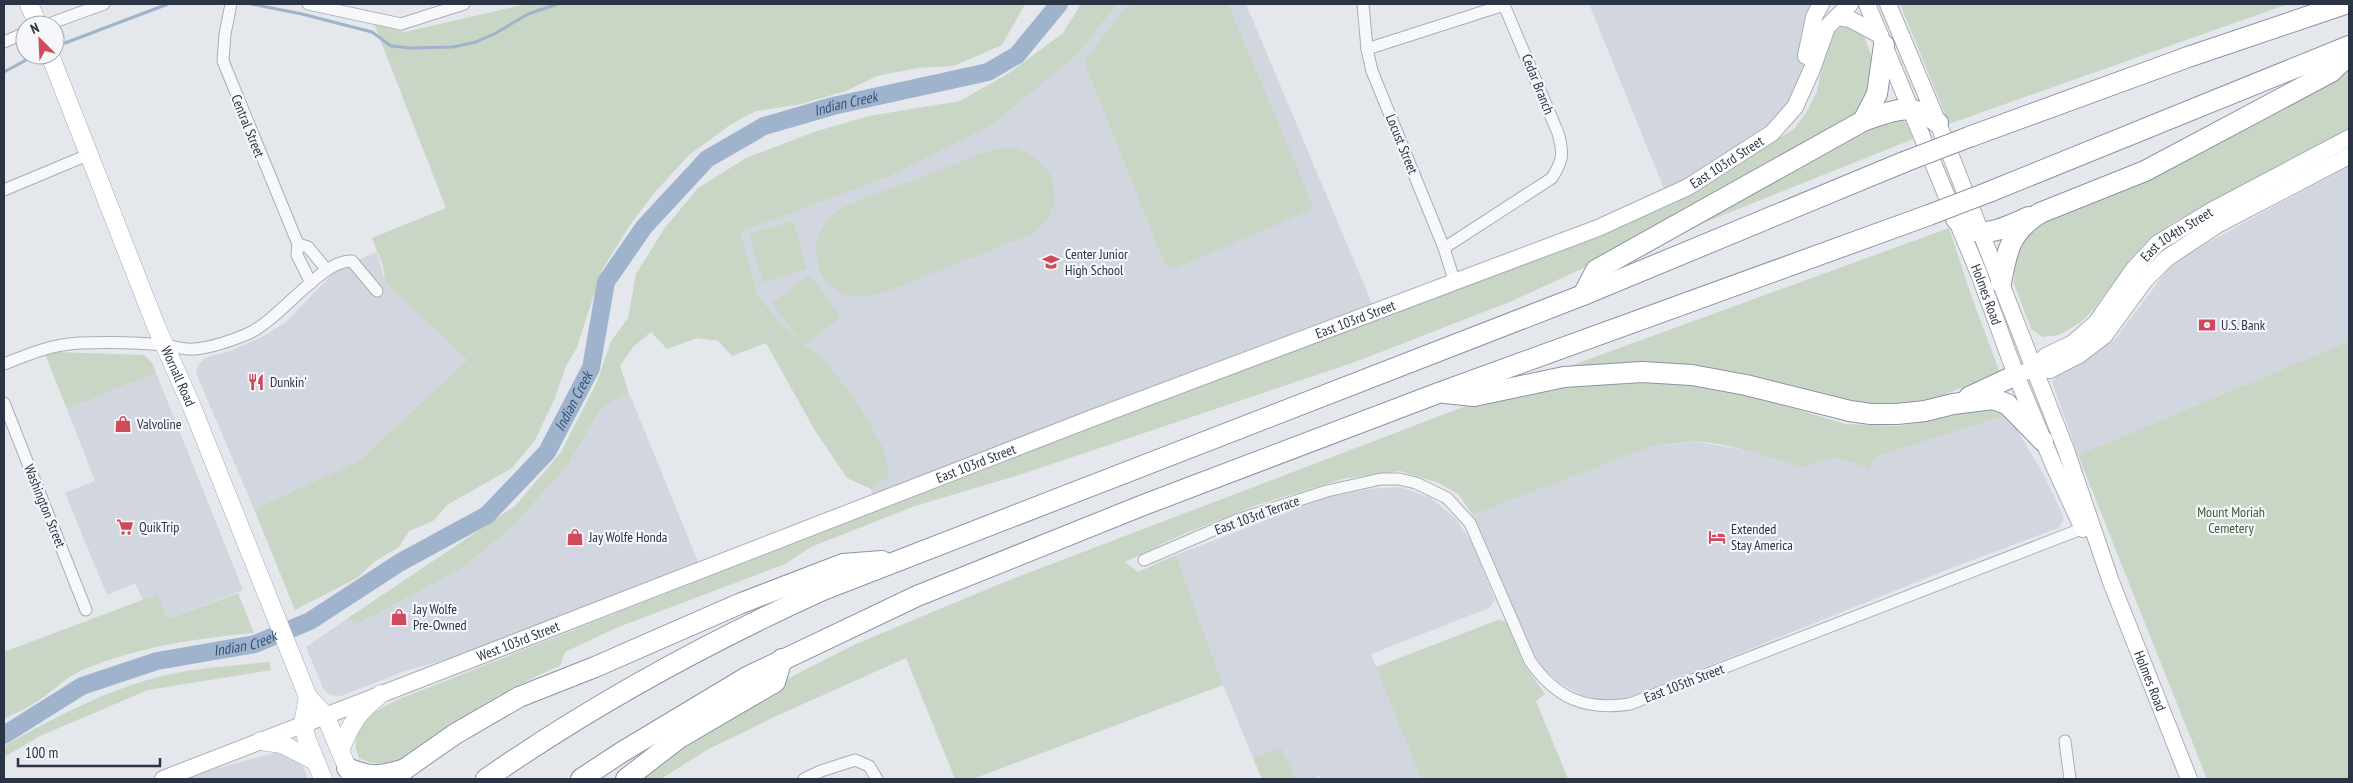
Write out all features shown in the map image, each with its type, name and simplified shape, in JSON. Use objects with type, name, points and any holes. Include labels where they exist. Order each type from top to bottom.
[{"type":"highway","points":[[486,779],[588,714],[744,628],[823,590],[1583,295],[1904,162],[2188,57],[2344,4]]},
{"type":"highway","points":[[1862,121],[1877,94],[1882,40]]},
{"type":"highway","points":[[581,779],[688,712],[782,659],[917,596],[1138,507],[1441,392],[1989,192],[2349,46]]},
{"type":"highway","points":[[1956,218],[1966,229],[1981,232],[2001,229],[2145,171],[2331,72],[2349,55]]},
{"type":"highway","points":[[1583,295],[1596,270],[1862,121],[1894,110],[1910,109],[1927,114],[1938,123]]},
{"type":"highway","points":[[2001,282],[2006,253],[2012,240],[2026,222],[2040,213]]},
{"type":"highway","points":[[1441,392],[1474,396],[1556,378],[1642,372],[1692,375],[1850,411],[1871,414],[1925,411],[1954,404],[1992,399],[2007,404],[2043,441]]},
{"type":"highway","points":[[1954,404],[2025,372]]},
{"type":"highway","points":[[345,769],[368,776],[399,774],[455,734],[519,697],[595,667],[739,604],[843,564],[902,559]]},
{"type":"highway","points":[[626,779],[679,738],[775,682],[782,659]]},
{"type":"main road","name":"Wornall Road","points":[[54,65],[164,345],[192,407],[308,697],[325,715],[345,769]]},
{"type":"main road","points":[[345,769],[350,726],[362,709],[382,694]]},
{"type":"main road","points":[[308,697],[303,724],[323,779]]},
{"type":"main road","points":[[303,724],[318,730],[345,769]]},
{"type":"main road","points":[[261,741],[282,744],[315,761]]},
{"type":"street","points":[[65,18],[104,4]]},
{"type":"street","name":"Central Street","points":[[231,4],[222,61],[298,244],[297,255],[311,283]]},
{"type":"street","points":[[308,4],[401,24],[464,4]]},
{"type":"street","name":"Locust Street","points":[[1363,4],[1367,49],[1372,71],[1444,248],[1454,280]]},
{"type":"street","name":"East 103rd Street","points":[[1802,88],[1804,67],[1814,17],[1820,4]]},
{"type":"street","name":"East 103rd Street","points":[[875,503],[1454,280],[1598,228],[1688,187],[1772,133],[1795,107],[1812,69],[1826,27],[1850,4]]},
{"type":"street","name":"Holmes Road","points":[[1867,4],[1956,218],[2025,372],[2066,450],[2087,527]]},
{"type":"street","name":"Holmes Road","points":[[1888,4],[1938,123],[2001,282],[2043,441],[2087,527],[2111,582],[2189,779]]},
{"type":"street","name":"Cedar Branch","points":[[1367,49],[1504,5],[1558,133],[1562,147],[1562,162],[1552,178],[1444,248]]},
{"type":"street","points":[[1838,17],[1850,19],[1882,40]]},
{"type":"street","name":"East 104th Street","points":[[2025,372],[2046,356],[2073,342],[2096,323],[2133,270],[2158,243],[2211,211],[2349,138]]},
{"type":"street","points":[[4,190],[90,154]]},
{"type":"street","name":"East 104th Street","points":[[2025,372],[2050,370],[2079,355],[2104,336],[2145,280],[2167,258],[2217,225],[2349,156]]},
{"type":"street","points":[[298,244],[308,247],[326,269]]},
{"type":"street","points":[[4,364],[48,347],[79,343],[164,345],[194,349],[235,339],[255,331],[280,312],[326,269],[343,261],[352,261],[377,291]]},
{"type":"street","name":"Washington Street","points":[[4,403],[86,610]]},
{"type":"street","name":"East 105th Street","points":[[1373,480],[1399,479],[1416,482],[1447,498],[1460,510],[1477,535],[1530,661],[1540,676],[1555,690],[1576,701],[1593,706],[1612,707],[1630,704],[2087,527]]},
{"type":"street","name":"East 103rd Terrace","points":[[1144,560],[1237,520],[1327,491],[1373,480]]},
{"type":"street","name":"West 103rd Street","points":[[163,779],[875,503]]},
{"type":"street","points":[[2065,741],[2070,779]]},
{"type":"street","points":[[804,779],[821,771],[855,760],[870,766],[877,779]]},
{"type":"shaded area","name":"Center Junior High School","points":[[1117,4],[1246,4],[1373,306],[873,499],[871,489],[889,477],[804,345],[776,319],[757,292],[739,232],[885,178],[1078,54]]},
{"type":"shaded area","points":[[1589,4],[1816,4],[1811,16],[1803,65],[1789,106],[1765,132],[1665,191]]},
{"type":"shaded area","points":[[2349,166],[2349,341],[2078,455],[2052,382],[2058,375],[2093,356],[2116,338],[2168,269],[2192,251]]},
{"type":"shaded area","points":[[377,252],[385,282],[467,360],[359,461],[254,509],[196,373],[198,366],[205,358],[230,351],[264,336],[286,322],[337,269]]},
{"type":"shaded area","points":[[156,373],[243,590],[168,619],[158,594],[143,600],[135,583],[107,595],[65,493],[95,481],[67,409]]},
{"type":"shaded area","points":[[629,393],[699,564],[448,659],[405,671],[341,696],[330,695],[323,688],[306,647],[348,618],[356,625],[461,569],[513,526],[568,465],[602,407]]},
{"type":"shaded area","points":[[2008,415],[2045,477],[2064,519],[2058,528],[1949,569],[1631,697],[1606,701],[1582,695],[1560,683],[1543,668],[1532,652],[1473,515],[1663,441],[1670,445],[1692,441],[1755,452],[1803,468],[1821,460],[1840,456],[1869,469],[1877,456]]},
{"type":"shaded area","points":[[1400,487],[1431,498],[1455,518],[1472,542],[1495,600],[1489,608],[1371,654],[1421,779],[1322,779],[1320,776],[1313,779],[1296,779],[1281,747],[1253,758],[1223,685],[1176,555],[1324,498],[1369,489]]},
{"type":"shaded area","points":[[281,751],[292,756],[303,766],[308,779],[187,779],[211,770]]},
{"type":"green space","points":[[526,4],[1025,4],[1002,45],[954,66],[917,68],[877,76],[846,91],[797,105],[756,111],[730,125],[689,155],[655,192],[630,225],[602,270],[577,347],[566,366],[555,398],[535,440],[512,468],[447,505],[433,521],[409,531],[399,547],[374,562],[357,578],[295,610],[254,509],[359,461],[467,360],[385,282],[383,266],[372,238],[446,208],[374,24],[405,32]]},
{"type":"green space","points":[[1081,4],[1117,4],[1078,54],[991,125],[885,178],[740,232],[757,292],[776,319],[801,342],[772,303],[810,275],[841,317],[804,345],[822,356],[858,404],[884,450],[889,477],[871,489],[847,478],[814,429],[766,343],[732,356],[718,341],[697,338],[667,349],[651,332],[633,347],[620,366],[629,393],[602,407],[568,465],[513,526],[461,569],[356,625],[348,618],[515,506],[561,452],[597,382],[611,341],[628,318],[636,274],[664,229],[698,188],[746,158],[814,132],[869,116],[960,101],[1009,73],[1063,33]]},
{"type":"green space","points":[[1131,4],[1228,4],[1314,208],[1176,268],[1165,264],[1084,61],[1124,10]]},
{"type":"green space","points":[[1900,4],[2288,4],[1946,125],[1945,114]]},
{"type":"green space","points":[[1844,25],[1864,36],[1872,59],[1873,75],[1871,83],[1857,113],[1616,253],[1512,301],[1355,362],[1022,474],[915,506],[811,547],[785,564],[616,628],[565,652],[560,666],[498,696],[401,760],[380,764],[359,758],[356,736],[359,727],[373,713],[402,698],[1232,373],[1719,175],[1794,129],[1806,113],[1817,91],[1827,41],[1835,29]]},
{"type":"green space","points":[[2349,71],[2349,130],[2170,224],[2133,256],[2093,310],[2081,322],[2059,335],[2043,337],[2031,329],[2014,283],[2015,243],[2028,227]]},
{"type":"green space","points":[[1900,119],[1907,123],[1913,139],[1668,237],[1861,130]]},
{"type":"green space","points":[[1016,148],[1037,158],[1052,177],[1055,201],[1046,222],[1030,235],[880,294],[853,296],[845,294],[834,288],[820,271],[816,249],[818,237],[830,217],[836,212],[846,206],[978,155],[996,149]]},
{"type":"green space","points":[[793,221],[807,269],[763,282],[749,234]]},
{"type":"green space","points":[[1949,228],[2000,373],[1935,398],[1917,402],[1880,405],[1858,403],[1801,389],[1548,374]]},
{"type":"green space","name":"Mount Moriah Cemetery","points":[[2349,341],[2349,779],[2207,779],[2078,455]]},
{"type":"green space","points":[[58,352],[144,355],[152,363],[156,373],[67,409],[45,354]]},
{"type":"green space","points":[[1629,378],[1719,386],[1846,424],[1899,426],[1935,419],[1994,403],[2008,415],[1877,456],[1869,469],[1850,461],[1836,458],[1823,460],[1803,468],[1749,451],[1707,442],[1689,441],[1674,444],[1662,442],[1473,515],[1458,494],[1439,483],[1400,471],[1343,479],[1257,505],[1179,536],[1125,562],[1138,572],[1176,555],[1223,685],[973,779],[955,779],[906,658],[774,717],[707,750],[661,779],[636,779],[709,726],[779,683],[856,644],[1007,581],[1463,407],[1519,392]]},
{"type":"green space","points":[[238,593],[254,633],[168,645],[105,661],[72,675],[34,704],[4,719],[4,652],[158,594],[168,619]]},
{"type":"green space","points":[[1498,620],[1506,622],[1525,666],[1545,694],[1536,701],[1568,779],[1421,779],[1376,667]]},
{"type":"green space","points":[[269,662],[271,670],[148,690],[40,736],[4,757],[4,746],[60,716],[118,690],[158,677],[185,671]]},
{"type":"green space","points":[[1281,747],[1296,779],[1262,779],[1253,758]]},
{"type":"waterway","points":[[65,43],[168,4]]},
{"type":"waterway","points":[[251,4],[302,14],[372,32],[391,46],[410,48],[453,47],[476,42],[496,33],[528,14],[558,4]]},
{"type":"waterway","name":"Indian Creek","points":[[4,735],[82,686],[157,661],[255,644],[310,621],[399,563],[487,515],[547,452],[591,368],[606,282],[644,227],[707,159],[764,126],[833,106],[988,72],[1017,55],[1059,4]]},
{"type":"waterway","points":[[4,72],[17,65]]},
{"type":"place","name":"Center Junior High School","points":[[1051,262]]},
{"type":"place","name":"U.S. Bank","points":[[2207,325]]},
{"type":"place","name":"Dunkin'","points":[[256,382]]},
{"type":"place","name":"Valvoline","points":[[123,424]]},
{"type":"place","name":"QuikTrip","points":[[125,527]]},
{"type":"place","name":"Jay Wolfe Honda","points":[[575,537]]},
{"type":"place","name":"Extended Stay America","points":[[1717,537]]},
{"type":"place","name":"Jay Wolfe Pre-Owned","points":[[399,617]]}]
